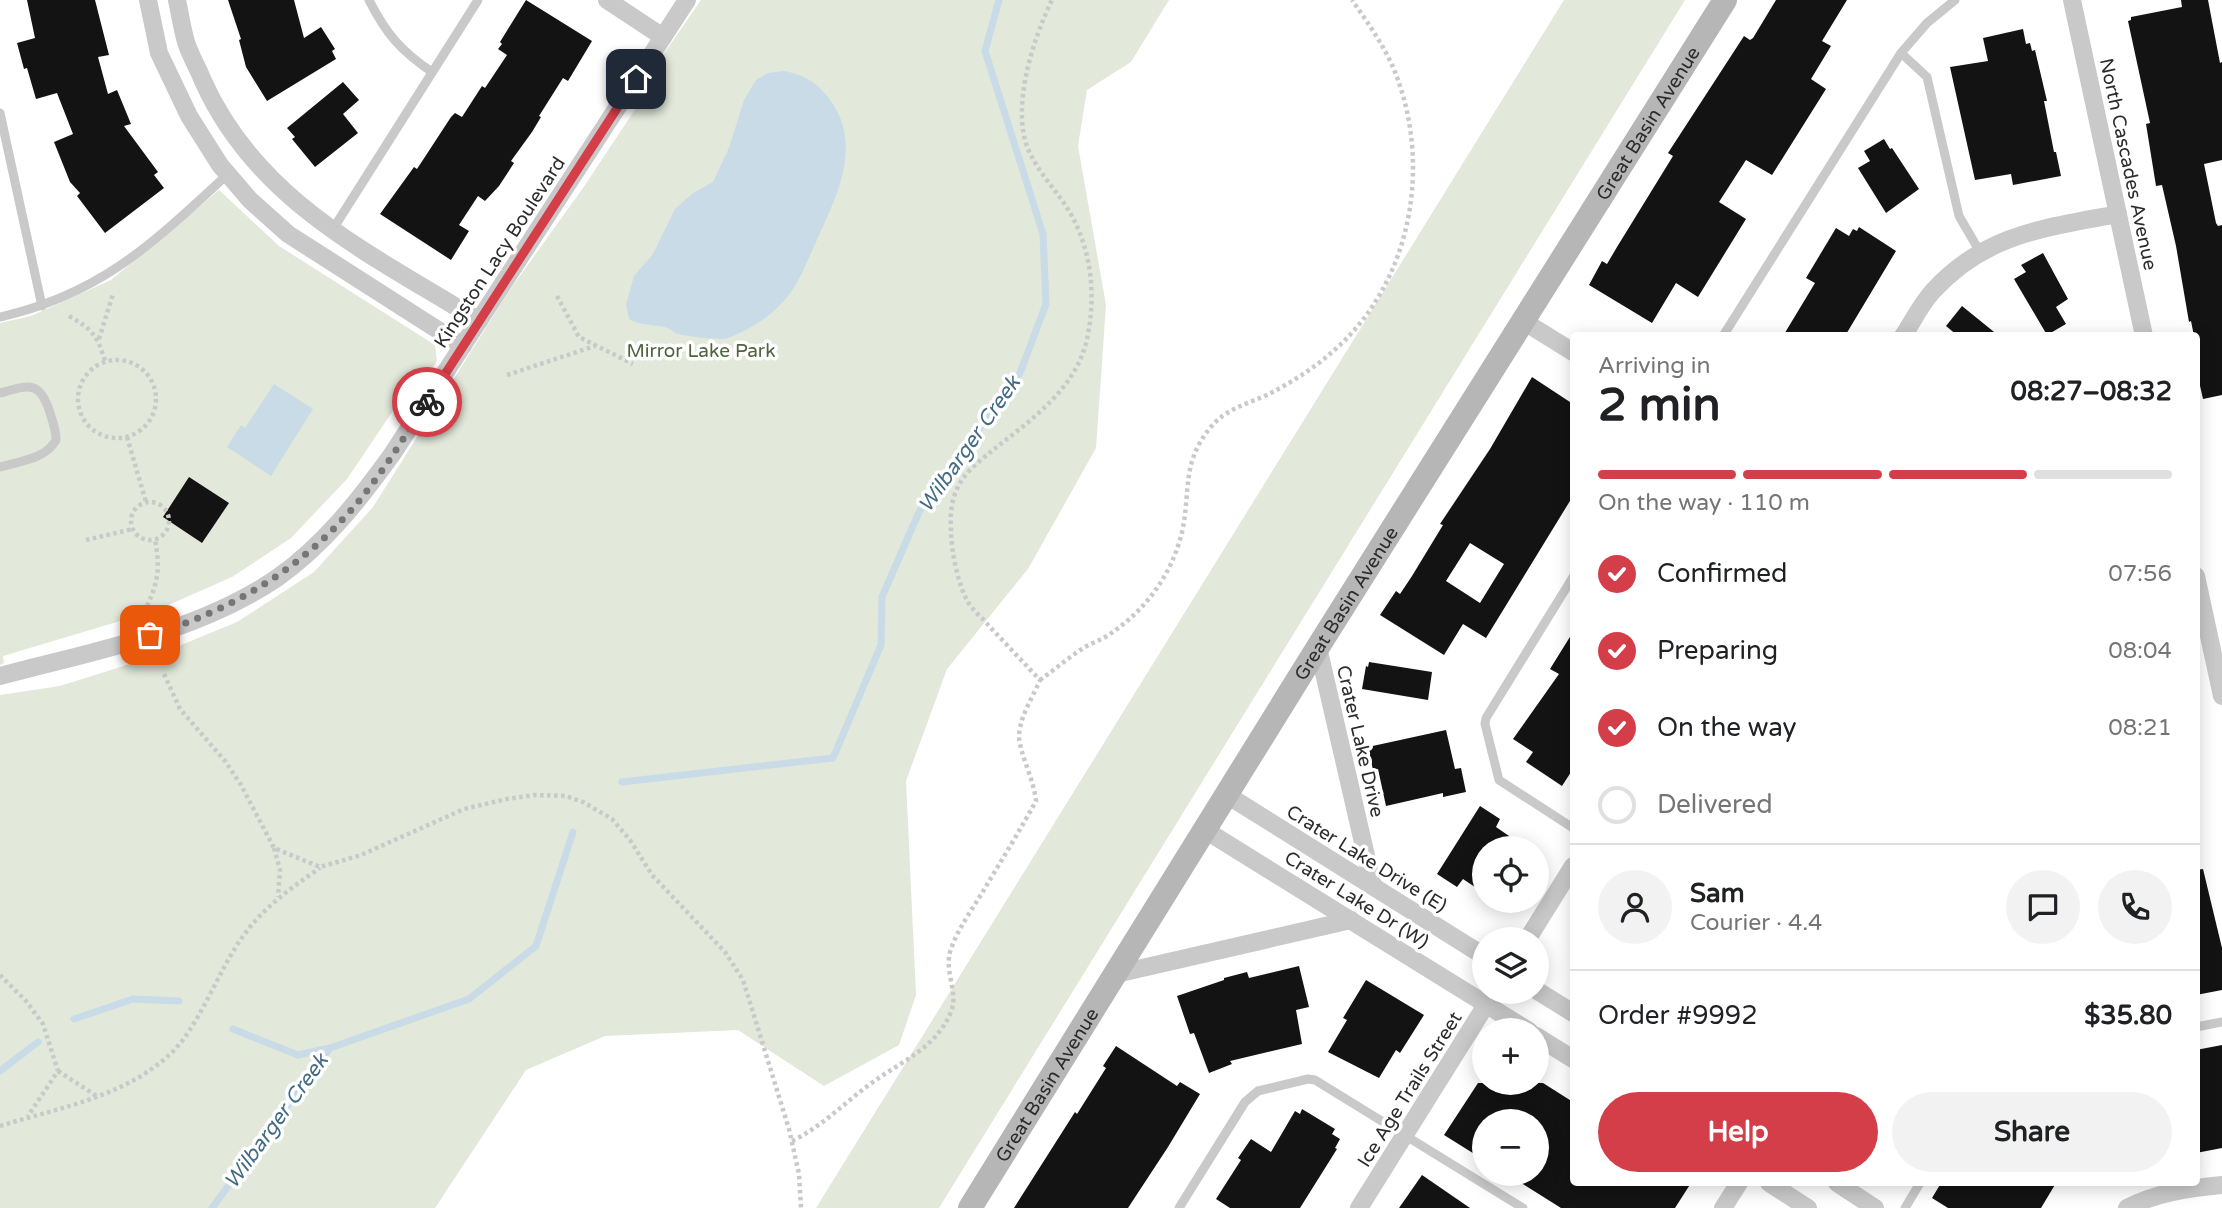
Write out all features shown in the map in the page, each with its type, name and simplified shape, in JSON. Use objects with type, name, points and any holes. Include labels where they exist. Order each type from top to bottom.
[{"type":"street","points":[[148,0],[159,53],[189,116],[228,174],[250,200],[288,234],[463,346]]},
{"type":"street","points":[[177,0],[186,43],[214,104],[242,149],[276,184],[318,220],[479,321]]},
{"type":"street","points":[[607,0],[663,37]]},
{"type":"street","name":"Kingston Lacy Boulevard","points":[[0,676],[172,629],[238,601],[278,577],[343,519],[368,489],[463,346],[687,0]]},
{"type":"street","name":"Great Basin Avenue","points":[[970,1208],[1318,647],[1725,0]]},
{"type":"street","name":"North Cascades Avenue","points":[[2072,0],[2143,332]]},
{"type":"street","points":[[1906,332],[1933,290],[1980,252],[2026,232],[2118,214]]},
{"type":"street","points":[[1523,321],[1570,350]]},
{"type":"street","points":[[2200,613],[2204,650],[2222,696]]},
{"type":"street","name":"Crater Lake Drive","points":[[1318,647],[1373,887]]},
{"type":"street","name":"Crater Lake Drive (E)","points":[[1227,795],[1472,949]]},
{"type":"street","name":"Crater Lake Dr (W)","points":[[1205,830],[1351,920],[1472,987]]},
{"type":"street","points":[[1535,927],[1570,871]]},
{"type":"street","points":[[1116,974],[1351,920]]},
{"type":"street","points":[[1549,998],[1570,1011]]},
{"type":"street","name":"Ice Age Trails Street","points":[[1359,1208],[1487,1004]]},
{"type":"street","points":[[1498,1004],[1514,1018]]},
{"type":"street","points":[[1549,1044],[1570,1057]]},
{"type":"street","points":[[2126,1208],[2188,1188],[2222,1185]]},
{"type":"street","points":[[1723,1208],[1737,1186]]},
{"type":"street","points":[[1774,1186],[1808,1208]]},
{"type":"street","points":[[1842,1186],[1875,1208]]},
{"type":"lane","points":[[369,0],[391,38],[406,54],[432,72]]},
{"type":"lane","points":[[332,229],[478,0]]},
{"type":"lane","points":[[1726,332],[1901,53],[1927,23],[1955,0]]},
{"type":"lane","points":[[1901,53],[1927,77],[1959,216],[1980,252]]},
{"type":"lane","points":[[0,113],[42,306]]},
{"type":"lane","points":[[0,317],[42,306],[107,276],[176,222],[228,174]]},
{"type":"lane","points":[[0,393],[21,387],[37,388],[45,395],[56,440],[51,449],[40,456],[0,467]]},
{"type":"lane","points":[[1570,582],[1486,718],[1485,724],[1499,780],[1570,826]]},
{"type":"lane","points":[[2200,1026],[2222,1021]]},
{"type":"lane","points":[[1179,1208],[1245,1102],[1258,1091],[1308,1079],[1315,1080],[1523,1208]]},
{"type":"lane","points":[[1905,1208],[1918,1186]]},
{"type":"path","points":[[1040,680],[968,602],[956,568],[950,514],[957,488],[972,468],[1048,405],[1065,385],[1086,341],[1091,279],[1080,231],[1027,147],[1021,115],[1029,64],[1042,21],[1052,0]]},
{"type":"path","points":[[792,1142],[810,1133],[872,1083],[919,1053],[946,1022],[954,1003],[948,961],[950,951],[1036,802],[1034,784],[1019,739],[1021,723],[1040,680],[1119,627],[1138,612],[1158,587],[1173,561],[1182,533],[1187,472],[1198,445],[1212,425],[1234,407],[1269,394],[1331,353],[1355,329],[1391,275],[1403,246],[1410,212],[1414,157],[1409,114],[1399,80],[1382,45],[1352,0]]},
{"type":"path","points":[[99,339],[113,294]]},
{"type":"path","points":[[557,296],[579,337],[633,364]]},
{"type":"path","points":[[69,316],[99,339],[105,361]]},
{"type":"path","points":[[506,375],[596,346]]},
{"type":"path","points":[[105,361],[131,362],[143,369],[156,393],[156,406],[151,418],[143,429],[127,437],[106,437],[86,423],[80,412],[78,399],[85,376],[105,361]]},
{"type":"path","points":[[127,437],[146,502]]},
{"type":"path","points":[[146,502],[158,503],[169,516],[168,529],[155,540],[142,538],[133,528],[132,516],[139,505],[146,502]]},
{"type":"path","points":[[86,540],[133,528]]},
{"type":"path","points":[[147,606],[157,585],[159,561],[155,540]]},
{"type":"path","points":[[164,674],[180,709],[225,761],[241,785],[274,848],[280,870],[278,898]]},
{"type":"path","points":[[0,1126],[99,1097],[138,1077],[168,1057],[183,1039],[243,934],[278,898],[320,867],[361,855],[444,817],[489,802],[535,795],[557,795],[583,802],[622,829],[652,875],[738,970],[792,1142],[799,1174],[801,1208]]},
{"type":"path","points":[[274,848],[320,867]]},
{"type":"path","points":[[0,975],[43,1024],[58,1071],[99,1097]]},
{"type":"path","points":[[28,1117],[58,1071]]},
{"type":"green space","name":"Mirror Lake Park","points":[[701,0],[1169,0],[1131,62],[1087,90],[1078,146],[1106,305],[1096,448],[1028,569],[947,669],[906,781],[916,995],[899,1045],[824,1086],[738,1030],[605,1036],[526,1070],[435,1208],[0,1208],[0,695],[60,686],[152,657],[237,622],[314,572],[373,507],[509,291],[636,108],[663,55]]},
{"type":"green space","points":[[1564,0],[1685,0],[939,1208],[816,1208]]},
{"type":"green space","points":[[219,190],[279,246],[435,345],[437,361],[426,378],[417,375],[347,479],[291,538],[232,577],[157,610],[3,656],[4,663],[0,665],[0,323],[31,316],[111,280]]},
{"type":"water","points":[[784,71],[805,78],[821,89],[840,118],[845,136],[846,154],[838,190],[796,284],[786,299],[767,317],[725,339],[681,335],[666,328],[629,319],[626,305],[634,276],[653,254],[675,209],[693,193],[713,182],[729,148],[744,100],[756,80],[768,73]]},
{"type":"water","points":[[274,384],[313,409],[271,476],[227,447],[241,425],[245,428]]},
{"type":"building","points":[[27,0],[95,0],[109,55],[98,57],[108,94],[117,90],[131,124],[124,126],[158,172],[154,175],[164,188],[105,233],[77,196],[80,193],[70,182],[54,142],[73,134],[57,93],[36,99],[27,68],[24,69],[17,43],[35,38]]},
{"type":"building","points":[[228,0],[294,0],[304,38],[321,27],[335,49],[332,51],[336,59],[267,101],[246,67],[239,40],[241,39]]},
{"type":"building","points":[[526,0],[592,41],[568,81],[563,78],[532,132],[511,161],[514,163],[499,186],[485,201],[478,196],[459,225],[469,231],[451,260],[380,214],[414,167],[417,169],[451,117],[455,113],[462,117],[482,86],[485,88],[507,55],[498,49],[502,44],[500,42]]},
{"type":"building","points":[[1776,0],[1847,0],[1822,41],[1831,46],[1811,79],[1826,89],[1772,175],[1746,160],[1719,202],[1746,219],[1698,297],[1676,283],[1652,323],[1589,285],[1602,261],[1607,264],[1673,156],[1668,153],[1744,36],[1750,40],[1753,38]]},
{"type":"building","points":[[2181,0],[2208,0],[2220,63],[2222,62],[2222,160],[2204,164],[2216,223],[2218,226],[2222,225],[2222,395],[2203,399],[2200,386],[2200,332],[2193,332],[2191,321],[2189,322],[2162,185],[2156,186],[2146,124],[2150,123],[2128,21],[2131,17],[2182,7]]},
{"type":"building","points":[[2023,29],[2026,44],[2030,43],[2032,51],[2035,50],[2061,176],[2013,185],[2011,174],[1975,180],[1950,67],[1988,61],[1983,38]]},
{"type":"building","points":[[343,82],[359,100],[343,114],[358,133],[315,167],[292,139],[295,137],[287,128]]},
{"type":"building","points":[[1884,139],[1919,189],[1886,213],[1858,168],[1870,161],[1864,151]]},
{"type":"building","points":[[1859,227],[1896,251],[1847,332],[1785,332],[1815,283],[1806,278],[1836,228],[1849,236],[1853,229],[1857,231]]},
{"type":"building","points":[[2043,253],[2068,299],[2056,307],[2066,324],[2052,332],[2045,332],[2014,279],[2026,272],[2021,265]]},
{"type":"building","points":[[1962,306],[1994,332],[1953,332],[1946,326]]},
{"type":"building","points":[[1532,377],[1570,402],[1570,501],[1486,638],[1463,624],[1444,655],[1380,615],[1396,591],[1400,594],[1412,576],[1443,525],[1440,524],[1490,449]],"holes":[[[1470,543],[1504,564],[1480,603],[1446,581]]]},
{"type":"building","points":[[189,477],[229,503],[202,543],[163,517]]},
{"type":"building","points":[[1570,637],[1570,774],[1562,786],[1526,762],[1533,752],[1513,739],[1559,674],[1550,669]]},
{"type":"building","points":[[1369,662],[1432,672],[1428,700],[1362,689]]},
{"type":"building","points":[[1446,730],[1455,769],[1461,768],[1466,792],[1443,797],[1443,793],[1386,806],[1378,769],[1373,770],[1368,747]]},
{"type":"building","points":[[1480,806],[1500,819],[1496,827],[1509,836],[1472,836],[1472,885],[1463,879],[1457,887],[1437,874]]},
{"type":"building","points":[[2200,869],[2203,869],[2222,948],[2222,990],[2200,994]]},
{"type":"building","points":[[1299,966],[1309,1007],[1296,1010],[1302,1044],[1230,1061],[1232,1064],[1209,1073],[1194,1033],[1190,1034],[1177,996],[1247,972],[1249,978]]},
{"type":"building","points":[[1366,980],[1424,1015],[1400,1053],[1396,1050],[1379,1078],[1328,1052],[1347,1020],[1343,1018]]},
{"type":"building","points":[[2222,1045],[2222,1148],[2200,1152],[2200,1049]]},
{"type":"building","points":[[1116,1046],[1177,1086],[1180,1082],[1200,1094],[1168,1147],[1128,1208],[1014,1208],[1106,1068],[1103,1066]]},
{"type":"building","points":[[1549,1087],[1570,1100],[1570,1186],[1689,1186],[1675,1208],[1561,1208],[1526,1186],[1549,1186],[1549,1109],[1472,1109],[1472,1152],[1444,1135],[1472,1092],[1472,1095],[1549,1095]]},
{"type":"building","points":[[1302,1109],[1335,1129],[1332,1134],[1340,1139],[1335,1148],[1337,1149],[1300,1208],[1230,1208],[1216,1199],[1251,1139],[1271,1152],[1295,1111],[1300,1114]]},
{"type":"building","points":[[1422,1175],[1470,1208],[1399,1208]]},
{"type":"building","points":[[1939,1186],[2054,1186],[2041,1208],[1948,1208],[1932,1198]]},
{"type":"waterway","name":"Wilbarger Creek","points":[[622,782],[833,758],[881,645],[882,597],[919,512],[1020,373],[1046,304],[1043,234],[985,51],[999,0]]},
{"type":"waterway","name":"Wilbarger Creek","points":[[233,1029],[298,1055],[330,1048],[469,999],[536,946],[573,832]]},
{"type":"waterway","points":[[74,1019],[133,999],[179,1001]]},
{"type":"waterway","points":[[0,1071],[38,1042]]},
{"type":"waterway","name":"Wilbarger Creek","points":[[212,1208],[330,1048]]},
{"type":"way so far","points":[[150,635],[172,629],[238,601],[278,577],[314,547],[343,519],[368,489],[427,402]]},
{"type":"route","points":[[427,402],[636,79]]}]
